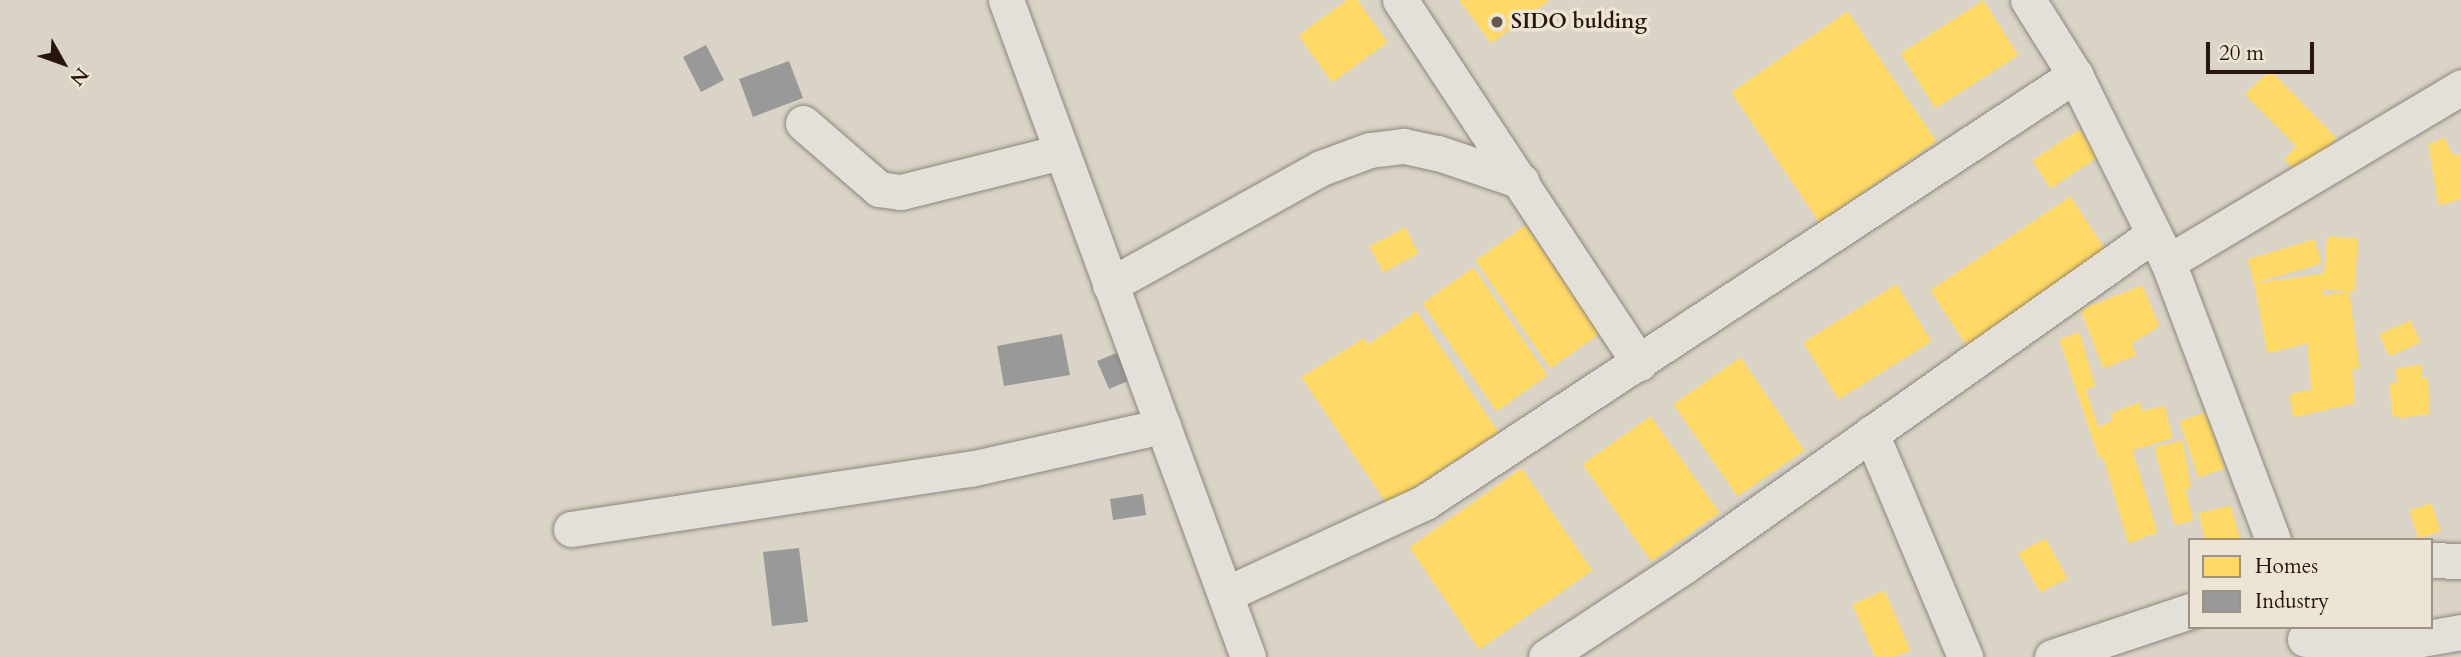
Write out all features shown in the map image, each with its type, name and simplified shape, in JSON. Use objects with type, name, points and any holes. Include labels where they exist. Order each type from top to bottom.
[{"type":"street","points":[[1006,0],[1248,657]]},
{"type":"street","points":[[1400,0],[1639,363]]},
{"type":"street","points":[[2028,0],[2075,75],[2161,248],[2272,538]]},
{"type":"street","points":[[1226,594],[1425,502],[2075,75]]},
{"type":"street","points":[[1546,657],[1684,566],[1871,433],[2161,248],[2461,87]]},
{"type":"street","points":[[803,123],[878,189],[901,192],[1061,152]]},
{"type":"street","points":[[1110,285],[1321,168],[1370,150],[1404,146],[1438,153],[1521,181]]},
{"type":"street","points":[[571,529],[970,469],[1163,426]]},
{"type":"street","points":[[1871,433],[1965,657]]},
{"type":"street","points":[[2433,560],[2461,561]]},
{"type":"street","points":[[2052,657],[2188,612]]},
{"type":"street","points":[[2306,641],[2416,640],[2461,632]]},
{"type":"building: Homes","points":[[1346,0],[1357,0],[1387,42],[1332,82],[1298,35]]},
{"type":"building: Homes","name":"SIDO bulding","points":[[1459,0],[1549,0],[1491,43]]},
{"type":"building: Homes","points":[[1983,0],[2018,55],[1935,108],[1900,53]]},
{"type":"building: Homes","points":[[1847,11],[1936,141],[1819,222],[1731,92]]},
{"type":"building: Homes","points":[[2270,70],[2336,138],[2299,175],[2284,159],[2296,146],[2244,94]]},
{"type":"building: Homes","points":[[2079,129],[2097,157],[2050,188],[2032,160]]},
{"type":"building: Homes","points":[[2444,137],[2452,155],[2461,153],[2461,199],[2438,205],[2428,144]]},
{"type":"building: Homes","points":[[2070,196],[2106,251],[1966,345],[1930,290]]},
{"type":"building: Homes","points":[[1525,225],[1601,332],[1550,368],[1475,260]]},
{"type":"building: Homes","points":[[1405,227],[1418,253],[1383,272],[1369,246]]},
{"type":"building: Homes","points":[[2327,236],[2358,238],[2354,291],[2349,291],[2359,368],[2352,369],[2354,403],[2293,417],[2289,394],[2311,389],[2307,343],[2267,353],[2254,283],[2324,273]],"holes":[[[2323,289],[2349,291],[2322,295]]]},
{"type":"building: Homes","points":[[2314,239],[2321,263],[2254,283],[2247,259]]},
{"type":"building: Homes","points":[[1473,267],[1547,375],[1496,411],[1422,303]]},
{"type":"building: Homes","points":[[1896,284],[1931,341],[1838,399],[1803,342]]},
{"type":"building: Homes","points":[[2142,285],[2159,326],[2131,343],[2136,355],[2103,368],[2080,309]]},
{"type":"building: Homes","points":[[1416,311],[1498,432],[1387,504],[1301,377],[1363,338],[1368,344]]},
{"type":"building: Homes","points":[[2410,320],[2420,342],[2389,356],[2379,334]]},
{"type":"building: Homes","points":[[2079,332],[2095,386],[2085,389],[2098,427],[2112,420],[2110,413],[2139,402],[2142,411],[2164,405],[2172,438],[2132,450],[2157,532],[2128,543],[2103,457],[2099,459],[2059,339]]},
{"type":"building: Homes","points":[[1740,357],[1804,450],[1737,496],[1673,404]]},
{"type":"building: Homes","points":[[2421,364],[2421,378],[2428,378],[2429,413],[2402,418],[2392,415],[2389,383],[2397,382],[2395,368]]},
{"type":"building: Homes","points":[[2205,412],[2224,468],[2198,477],[2179,421]]},
{"type":"building: Homes","points":[[1650,416],[1719,512],[1651,561],[1582,464]]},
{"type":"building: Homes","points":[[2182,440],[2191,487],[2185,489],[2193,520],[2174,525],[2154,447]]},
{"type":"building: Homes","points":[[1521,468],[1592,570],[1479,649],[1409,547]]},
{"type":"building: Homes","points":[[2431,503],[2440,531],[2418,538],[2409,510]]},
{"type":"building: Homes","points":[[2230,505],[2239,538],[2204,538],[2198,513]]},
{"type":"building: Homes","points":[[2045,538],[2067,578],[2040,592],[2018,553]]},
{"type":"building: Homes","points":[[1884,590],[1910,650],[1893,657],[1875,657],[1852,604]]},
{"type":"building: Industry","points":[[706,45],[724,80],[701,92],[683,57]]},
{"type":"building: Industry","points":[[789,61],[803,98],[753,117],[739,79]]},
{"type":"building: Industry","points":[[1062,334],[1070,375],[1004,386],[997,346]]},
{"type":"building: Industry","points":[[1126,349],[1137,377],[1109,389],[1097,361]]},
{"type":"building: Industry","points":[[1143,494],[1146,515],[1113,520],[1110,499]]},
{"type":"building: Industry","points":[[799,548],[808,622],[772,626],[763,552]]},
{"type":"place","name":"SIDO bulding","points":[[1497,22]]}]
